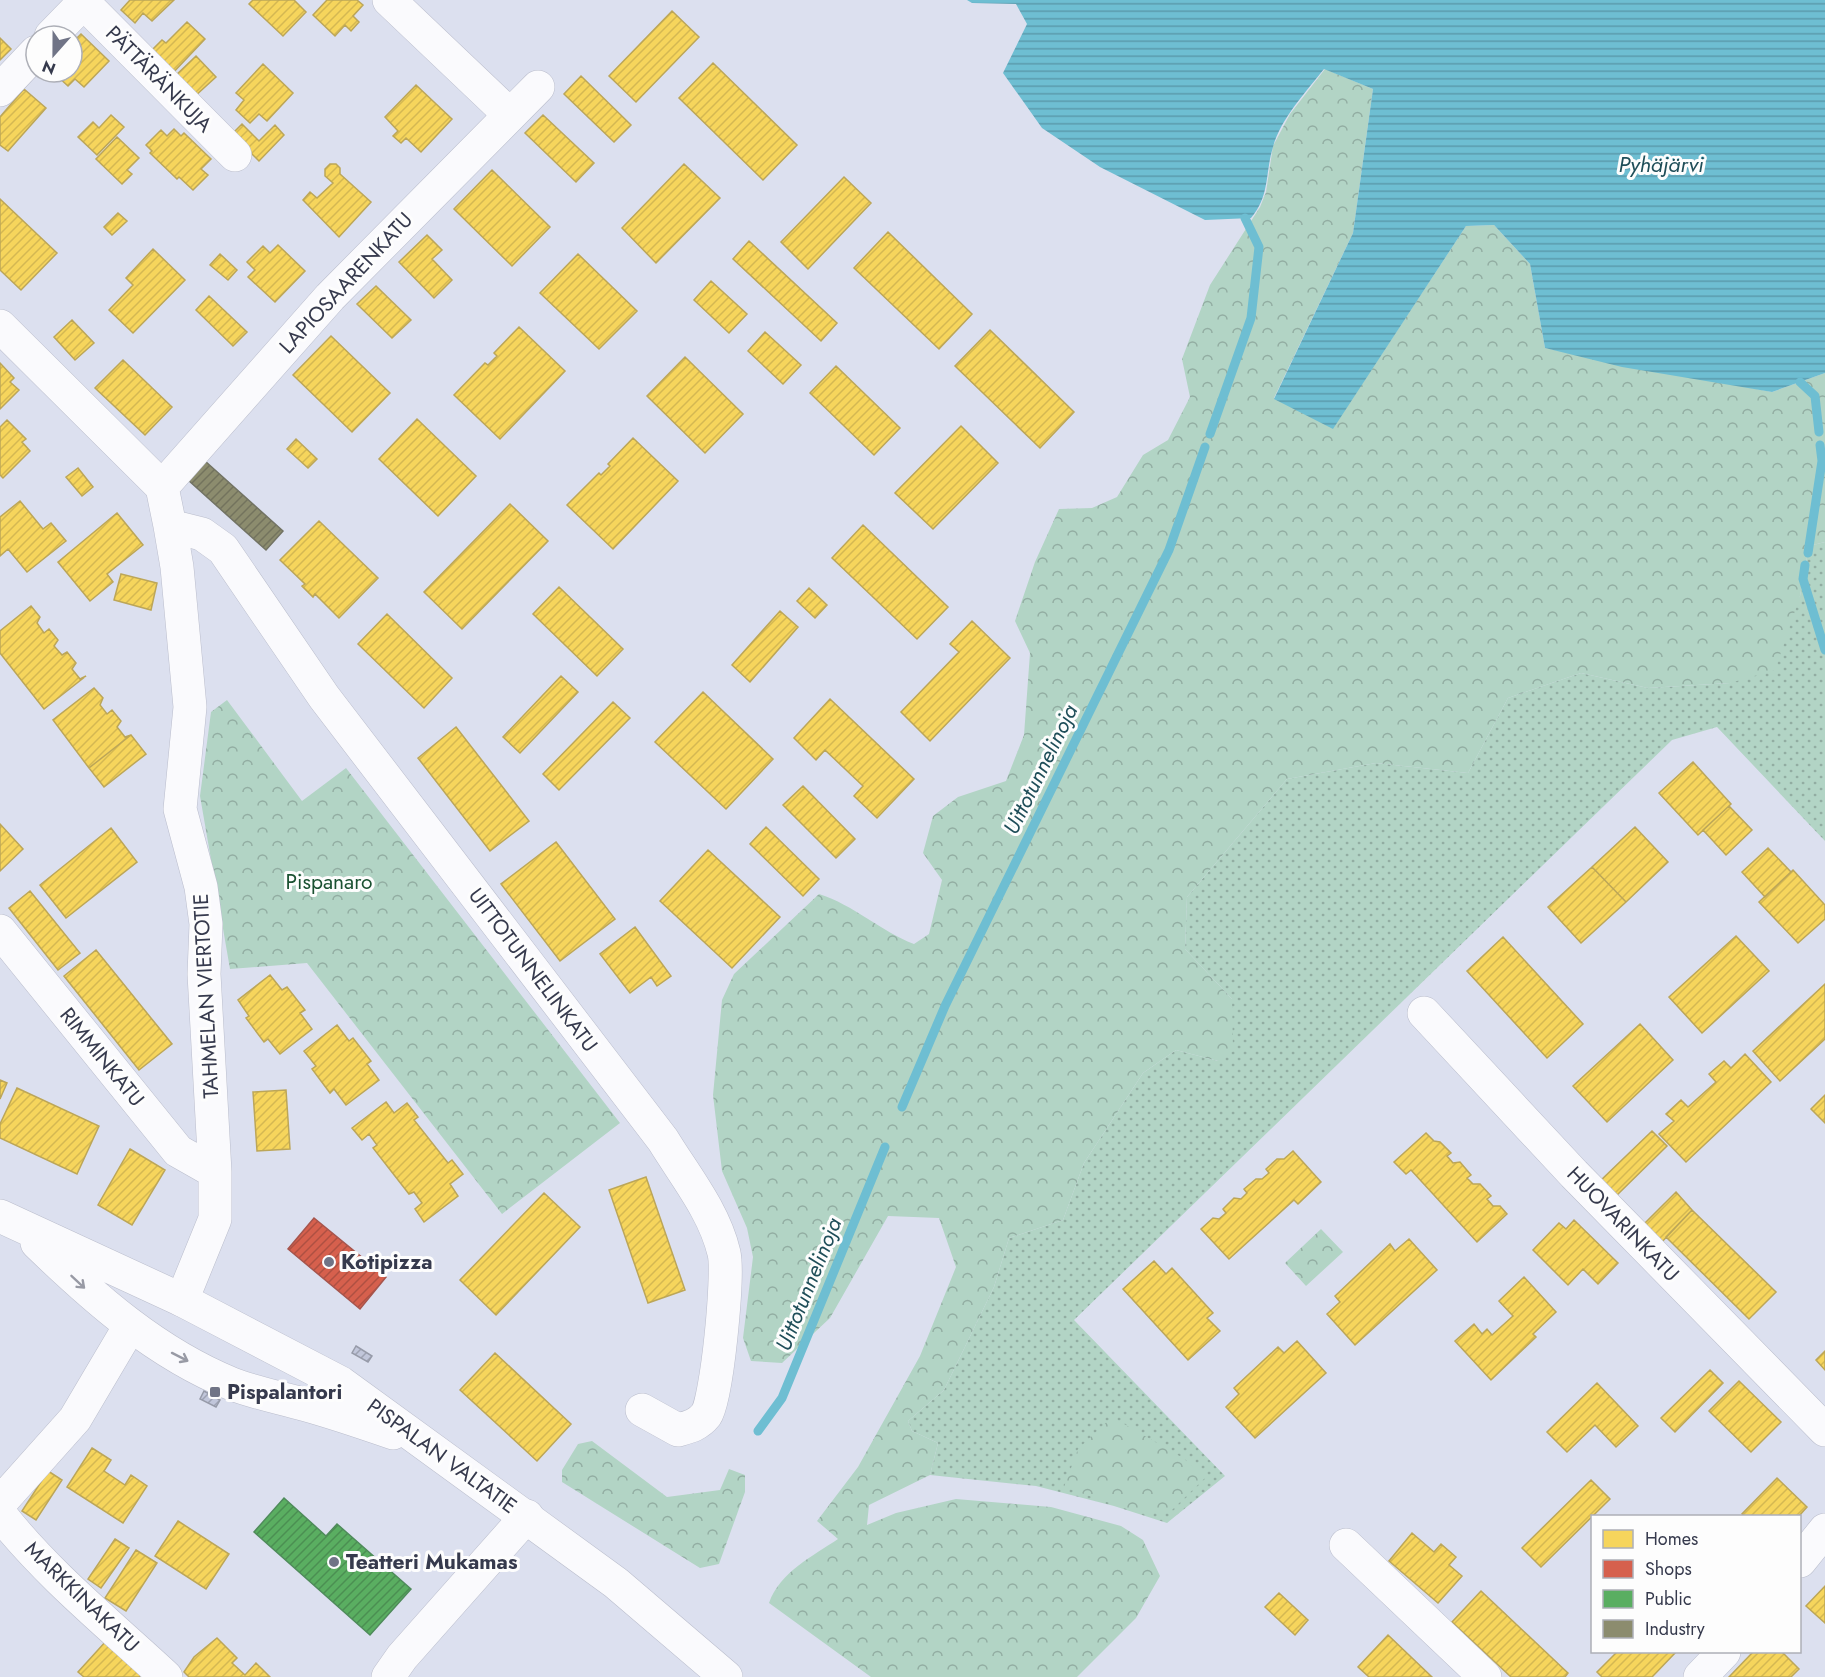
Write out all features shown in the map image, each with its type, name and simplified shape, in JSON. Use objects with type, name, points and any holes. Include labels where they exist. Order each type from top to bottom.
[{"type":"street","points":[[389,0],[510,115]]},
{"type":"street","points":[[62,24],[84,1]]},
{"type":"street","name":"PÄTTÄRÄNKUJA","points":[[84,1],[235,155]]},
{"type":"street","points":[[0,90],[24,65]]},
{"type":"street","name":"LAPIOSAARENKATU","points":[[162,487],[330,297],[538,87]]},
{"type":"street","points":[[0,326],[162,487]]},
{"type":"street","name":"TAHMELAN VIERTOTIE","points":[[162,487],[177,567],[189,707],[180,809],[201,887],[206,924],[204,974],[215,1172],[215,1219],[182,1300]]},
{"type":"street","name":"UITTOTUNNELINKATU","points":[[170,526],[202,534],[223,549],[324,697],[663,1140],[710,1214],[724,1253],[727,1280],[713,1394],[707,1414],[697,1424],[678,1430],[642,1410]]},
{"type":"street","name":"RIMMINKATU","points":[[0,931],[178,1150],[215,1172]]},
{"type":"street","name":"HUOVARINKATU","points":[[1424,1013],[1574,1174],[1825,1430]]},
{"type":"street","points":[[10,1222],[83,1287],[123,1338],[170,1352],[232,1384],[323,1409],[421,1442]]},
{"type":"street","name":"PISPALAN VALTATIE","points":[[10,1222],[182,1300],[341,1383],[527,1516],[616,1583],[726,1677]]},
{"type":"street","points":[[0,1503],[75,1419],[123,1338]]},
{"type":"street","name":"MARKKINAKATU","points":[[0,1514],[96,1612],[166,1677]]},
{"type":"street","points":[[388,1677],[402,1657],[527,1516]]},
{"type":"street","points":[[1801,1560],[1825,1530]]},
{"type":"street","points":[[1346,1545],[1485,1677]]},
{"type":"street","points":[[1700,1677],[1723,1653]]},
{"type":"green space","points":[[1325,69],[1373,89],[1353,233],[1274,398],[1333,428],[1466,226],[1494,225],[1530,264],[1545,348],[1772,392],[1825,373],[1825,542],[1809,546],[1800,596],[1775,670],[1730,683],[1648,688],[1581,673],[1508,698],[1468,773],[1376,763],[1287,779],[1187,897],[1185,949],[1232,999],[1233,1051],[1218,1061],[1176,1050],[1143,1073],[1084,1163],[1063,1220],[1009,1238],[994,1287],[944,1390],[908,1421],[912,1431],[938,1443],[930,1475],[869,1505],[867,1525],[896,1513],[956,1499],[1051,1507],[1121,1526],[1143,1540],[1160,1576],[1136,1618],[1077,1677],[871,1677],[769,1603],[774,1592],[789,1574],[838,1539],[817,1521],[858,1467],[920,1356],[956,1267],[939,1218],[888,1216],[830,1318],[782,1363],[751,1361],[743,1338],[753,1257],[747,1228],[722,1171],[713,1095],[722,1000],[734,974],[819,894],[844,905],[914,944],[929,934],[942,880],[923,853],[933,816],[958,797],[1006,781],[1024,735],[1030,653],[1015,621],[1035,562],[1059,509],[1092,508],[1117,497],[1143,455],[1168,440],[1190,397],[1182,359],[1210,285],[1260,207],[1266,192],[1273,146],[1290,114]]},
{"type":"green space","points":[[1825,542],[1825,841],[1717,727],[1672,740],[1074,1320],[1225,1476],[1167,1523],[1114,1506],[1036,1486],[930,1475],[938,1443],[912,1431],[908,1421],[944,1390],[994,1287],[1009,1238],[1063,1220],[1084,1163],[1143,1073],[1176,1050],[1218,1061],[1232,999],[1185,949],[1187,897],[1287,779],[1376,763],[1468,773],[1508,698],[1581,673],[1648,688],[1730,683],[1800,596],[1809,546]]},
{"type":"green space","name":"Pispanaro","points":[[227,700],[302,801],[346,768],[620,1123],[502,1214],[307,963],[230,969],[200,796],[211,712]]},
{"type":"green space","points":[[1321,1229],[1343,1252],[1306,1286],[1285,1263]]},
{"type":"green space","points":[[1112,1417],[1183,1458],[1206,1477],[1171,1511],[1138,1513],[1064,1487],[1078,1449]]},
{"type":"green space","points":[[592,1441],[667,1497],[720,1490],[729,1469],[745,1475],[745,1492],[719,1564],[700,1568],[562,1482],[562,1470],[578,1444]]},
{"type":"water","name":"Pyhäjärvi","points":[[967,0],[1825,0],[1825,373],[1772,392],[1622,367],[1545,348],[1530,264],[1494,225],[1466,226],[1333,429],[1274,399],[1353,233],[1373,89],[1324,69],[1295,106],[1277,136],[1264,193],[1251,218],[1205,220],[1100,167],[1042,128],[1003,73],[1027,24],[1016,4],[972,3]]},
{"type":"building: Homes","points":[[130,0],[174,0],[152,21],[143,13],[135,23],[121,10]]},
{"type":"building: Homes","points":[[253,0],[294,0],[306,12],[283,36],[249,4]]},
{"type":"building: Homes","points":[[327,0],[357,0],[363,5],[353,16],[359,22],[351,31],[345,25],[335,36],[313,15]]},
{"type":"building: Homes","points":[[672,11],[699,37],[636,102],[609,76]]},
{"type":"building: Homes","points":[[187,22],[205,39],[170,76],[147,55],[162,40],[166,43]]},
{"type":"building: Homes","points":[[84,37],[109,61],[84,87],[81,84],[84,84]]},
{"type":"building: Homes","points":[[0,38],[11,49],[0,60]]},
{"type":"building: Homes","points":[[196,56],[216,77],[194,97],[174,77]]},
{"type":"building: Homes","points":[[713,63],[797,145],[763,180],[679,98]]},
{"type":"building: Homes","points":[[263,64],[293,93],[267,121],[259,114],[250,123],[236,110],[244,100],[236,93]]},
{"type":"building: Homes","points":[[581,76],[631,125],[614,142],[564,94]]},
{"type":"building: Homes","points":[[416,85],[452,119],[421,152],[406,138],[401,143],[393,136],[398,131],[385,117]]},
{"type":"building: Homes","points":[[24,89],[46,108],[8,151],[0,145],[0,117]]},
{"type":"building: Homes","points":[[111,115],[124,127],[97,155],[78,137],[93,122],[99,128]]},
{"type":"building: Homes","points":[[543,115],[594,163],[576,182],[525,133]]},
{"type":"building: Homes","points":[[242,124],[259,141],[275,125],[284,135],[259,161],[232,134]]},
{"type":"building: Homes","points":[[174,129],[181,136],[184,133],[211,159],[201,169],[208,175],[193,190],[179,177],[177,179],[150,153],[152,151],[146,145],[161,130],[167,136]]},
{"type":"building: Homes","points":[[117,137],[139,158],[127,170],[132,174],[122,184],[96,159]]},
{"type":"building: Homes","points":[[330,164],[336,164],[340,168],[340,174],[371,202],[339,237],[303,200],[310,192],[317,198],[333,183],[325,176],[325,169]]},
{"type":"building: Homes","points":[[684,164],[720,198],[656,263],[622,228]]},
{"type":"building: Homes","points":[[492,170],[550,227],[512,266],[454,209]]},
{"type":"building: Homes","points":[[844,177],[871,203],[808,269],[781,242]]},
{"type":"building: Homes","points":[[0,199],[57,253],[21,290],[0,270]]},
{"type":"building: Homes","points":[[118,213],[127,221],[112,235],[104,227]]},
{"type":"building: Homes","points":[[888,232],[972,314],[939,349],[854,268]]},
{"type":"building: Homes","points":[[427,235],[442,250],[432,259],[452,280],[434,298],[399,262]]},
{"type":"building: Homes","points":[[749,241],[837,323],[821,341],[733,259]]},
{"type":"building: Homes","points":[[278,245],[305,271],[275,302],[248,277],[255,270],[247,262],[263,246],[270,253]]},
{"type":"building: Homes","points":[[153,249],[185,280],[133,333],[109,310],[133,285],[126,278]]},
{"type":"building: Homes","points":[[220,254],[237,270],[228,280],[210,265]]},
{"type":"building: Homes","points":[[578,254],[637,311],[599,349],[540,293]]},
{"type":"building: Homes","points":[[711,281],[747,314],[729,333],[694,300]]},
{"type":"building: Homes","points":[[376,286],[411,320],[392,338],[357,304]]},
{"type":"building: Homes","points":[[209,296],[247,332],[233,346],[196,310]]},
{"type":"building: Homes","points":[[72,320],[94,343],[75,360],[54,337]]},
{"type":"building: Homes","points":[[519,327],[565,371],[500,439],[454,395],[485,363],[488,365],[497,356],[494,353]]},
{"type":"building: Homes","points":[[990,330],[1074,412],[1040,448],[955,366]]},
{"type":"building: Homes","points":[[765,332],[801,365],[783,384],[748,351]]},
{"type":"building: Homes","points":[[331,336],[390,393],[352,432],[293,375]]},
{"type":"building: Homes","points":[[685,357],[743,414],[705,453],[647,396]]},
{"type":"building: Homes","points":[[123,360],[172,407],[145,435],[95,388]]},
{"type":"building: Homes","points":[[0,363],[14,378],[10,382],[19,390],[0,409]]},
{"type":"building: Homes","points":[[836,366],[900,428],[874,455],[810,393]]},
{"type":"building: Homes","points":[[417,419],[476,476],[438,516],[379,459]]},
{"type":"building: Homes","points":[[7,420],[26,439],[22,442],[30,451],[3,478],[0,475],[0,427]]},
{"type":"building: Homes","points":[[961,426],[998,463],[933,529],[895,493]]},
{"type":"building: Homes","points":[[633,438],[678,481],[613,549],[567,505],[599,473],[601,475],[610,466],[608,464]]},
{"type":"building: Homes","points":[[296,439],[317,459],[308,468],[287,449]]},
{"type":"building: Homes","points":[[78,468],[93,487],[82,496],[66,477]]},
{"type":"building: Homes","points":[[20,501],[43,529],[51,523],[66,541],[27,572],[8,549],[0,556],[0,517]]},
{"type":"building: Homes","points":[[510,504],[548,541],[462,629],[424,592]]},
{"type":"building: Homes","points":[[117,513],[143,545],[107,574],[113,582],[90,601],[58,562]]},
{"type":"building: Homes","points":[[319,521],[378,578],[339,618],[315,594],[313,597],[302,586],[305,584],[280,560]]},
{"type":"building: Homes","points":[[863,525],[948,607],[917,639],[832,558]]},
{"type":"building: Homes","points":[[121,574],[157,583],[151,610],[114,600]]},
{"type":"building: Homes","points":[[559,587],[623,649],[597,676],[533,614]]},
{"type":"building: Homes","points":[[809,588],[827,605],[815,618],[797,601]]},
{"type":"building: Homes","points":[[31,606],[40,617],[37,623],[44,633],[49,629],[58,640],[54,646],[62,655],[67,652],[76,663],[72,669],[80,679],[86,676],[44,709],[0,653],[0,631]]},
{"type":"building: Homes","points":[[780,611],[798,627],[750,682],[732,665]]},
{"type":"building: Homes","points":[[387,614],[452,678],[424,708],[358,644]]},
{"type":"building: Homes","points":[[972,621],[1010,658],[930,741],[901,712],[959,652],[950,644]]},
{"type":"building: Homes","points":[[561,676],[578,692],[520,753],[503,737]]},
{"type":"building: Homes","points":[[94,688],[103,698],[100,705],[107,714],[112,710],[121,721],[117,727],[125,737],[131,735],[89,768],[53,720]]},
{"type":"building: Homes","points":[[703,692],[773,759],[726,809],[655,742]]},
{"type":"building: Homes","points":[[830,699],[914,779],[877,818],[854,796],[863,786],[825,750],[816,760],[794,738]]},
{"type":"building: Homes","points":[[613,702],[630,718],[559,790],[543,774]]},
{"type":"building: Homes","points":[[456,727],[529,821],[490,851],[418,758]]},
{"type":"building: Homes","points":[[131,735],[146,754],[104,787],[89,768]]},
{"type":"building: Homes","points":[[1693,762],[1731,804],[1698,835],[1659,793]]},
{"type":"building: Homes","points":[[803,786],[855,839],[836,858],[783,805]]},
{"type":"building: Homes","points":[[1729,806],[1752,830],[1726,855],[1703,830]]},
{"type":"building: Homes","points":[[0,824],[23,849],[0,871]]},
{"type":"building: Homes","points":[[766,827],[819,879],[803,896],[750,844]]},
{"type":"building: Homes","points":[[1635,827],[1668,862],[1626,902],[1592,867]]},
{"type":"building: Homes","points":[[111,828],[137,862],[66,918],[40,885]]},
{"type":"building: Homes","points":[[556,842],[615,919],[560,961],[501,884]]},
{"type":"building: Homes","points":[[1768,848],[1791,872],[1765,897],[1742,872]]},
{"type":"building: Homes","points":[[708,850],[780,917],[732,968],[660,901]]},
{"type":"building: Homes","points":[[1592,867],[1626,902],[1581,943],[1548,907]]},
{"type":"building: Homes","points":[[1793,870],[1825,905],[1825,919],[1798,943],[1759,902]]},
{"type":"building: Homes","points":[[30,891],[80,953],[58,970],[9,908]]},
{"type":"building: Homes","points":[[635,927],[671,976],[657,986],[651,977],[630,993],[600,954]]},
{"type":"building: Homes","points":[[1736,936],[1769,971],[1702,1033],[1669,997]]},
{"type":"building: Homes","points":[[1503,937],[1583,1024],[1547,1058],[1467,971]]},
{"type":"building: Homes","points":[[96,950],[172,1044],[139,1070],[64,976]]},
{"type":"building: Homes","points":[[270,975],[282,990],[287,987],[305,1010],[300,1013],[312,1029],[280,1054],[268,1039],[264,1042],[246,1018],[249,1016],[238,1000]]},
{"type":"building: Homes","points":[[1825,984],[1825,1039],[1780,1081],[1753,1051]]},
{"type":"building: Homes","points":[[1640,1024],[1673,1060],[1607,1122],[1573,1086]]},
{"type":"building: Homes","points":[[337,1025],[349,1041],[353,1038],[371,1061],[367,1064],[379,1080],[346,1105],[334,1089],[330,1093],[312,1069],[316,1066],[304,1051]]},
{"type":"building: Homes","points":[[1745,1054],[1771,1082],[1686,1162],[1659,1134],[1674,1121],[1666,1114],[1681,1100],[1688,1107],[1716,1082],[1709,1074],[1724,1061],[1731,1068]]},
{"type":"building: Homes","points":[[0,1080],[7,1083],[0,1099]]},
{"type":"building: Homes","points":[[17,1088],[99,1126],[77,1174],[0,1138],[0,1124]]},
{"type":"building: Homes","points":[[286,1090],[290,1149],[257,1151],[253,1092]]},
{"type":"building: Homes","points":[[1825,1095],[1825,1123],[1811,1109]]},
{"type":"building: Homes","points":[[386,1102],[394,1113],[407,1103],[418,1117],[414,1120],[448,1163],[452,1160],[463,1174],[450,1184],[458,1196],[424,1222],[415,1209],[422,1203],[414,1192],[409,1194],[373,1148],[377,1145],[369,1134],[362,1140],[352,1128]]},
{"type":"building: Homes","points":[[1652,1131],[1667,1146],[1614,1198],[1598,1183]]},
{"type":"building: Homes","points":[[1426,1133],[1451,1153],[1447,1156],[1453,1163],[1460,1162],[1471,1175],[1467,1178],[1473,1184],[1480,1184],[1491,1196],[1487,1199],[1493,1206],[1500,1206],[1507,1214],[1477,1242],[1411,1170],[1406,1174],[1394,1162]]},
{"type":"building: Homes","points":[[130,1149],[165,1170],[132,1225],[98,1205]]},
{"type":"building: Homes","points":[[1293,1151],[1321,1182],[1298,1204],[1294,1200],[1229,1259],[1201,1229],[1213,1218],[1219,1219],[1226,1213],[1223,1209],[1234,1198],[1241,1199],[1247,1193],[1244,1189],[1256,1179],[1262,1179],[1269,1173],[1266,1169],[1277,1159],[1284,1159]]},
{"type":"building: Homes","points":[[646,1177],[685,1290],[648,1303],[609,1190]]},
{"type":"building: Homes","points":[[1676,1192],[1692,1210],[1660,1244],[1642,1226]]},
{"type":"building: Homes","points":[[544,1193],[580,1227],[496,1315],[460,1280]]},
{"type":"building: Homes","points":[[1692,1210],[1776,1292],[1749,1319],[1666,1237]]},
{"type":"building: Homes","points":[[1574,1220],[1618,1263],[1598,1284],[1583,1269],[1568,1285],[1533,1250],[1559,1223],[1566,1229]]},
{"type":"building: Homes","points":[[1409,1239],[1437,1270],[1355,1345],[1327,1314],[1340,1302],[1335,1296],[1390,1244],[1395,1251]]},
{"type":"building: Homes","points":[[1154,1261],[1166,1274],[1172,1268],[1213,1313],[1207,1318],[1220,1331],[1188,1360],[1123,1289]]},
{"type":"building: Homes","points":[[1524,1277],[1556,1312],[1533,1334],[1536,1337],[1491,1380],[1455,1341],[1474,1324],[1482,1334],[1487,1329],[1492,1335],[1513,1316],[1499,1301]]},
{"type":"building: Homes","points":[[1297,1341],[1326,1373],[1255,1438],[1226,1407],[1239,1394],[1234,1388],[1278,1347],[1284,1353]]},
{"type":"building: Homes","points":[[1825,1351],[1825,1370],[1816,1360]]},
{"type":"building: Homes","points":[[495,1353],[571,1424],[537,1461],[460,1390]]},
{"type":"building: Homes","points":[[1710,1370],[1723,1383],[1675,1432],[1661,1418]]},
{"type":"building: Homes","points":[[1739,1381],[1781,1422],[1751,1452],[1709,1411]]},
{"type":"building: Homes","points":[[1597,1383],[1638,1426],[1616,1447],[1595,1425],[1567,1452],[1547,1432]]},
{"type":"building: Homes","points":[[92,1448],[111,1460],[104,1471],[125,1485],[131,1475],[147,1486],[123,1523],[67,1487]]},
{"type":"building: Homes","points":[[48,1471],[62,1480],[36,1520],[22,1511]]},
{"type":"building: Homes","points":[[1777,1478],[1807,1507],[1800,1515],[1742,1514]]},
{"type":"building: Homes","points":[[1591,1480],[1610,1499],[1591,1515],[1591,1518],[1541,1567],[1522,1548]]},
{"type":"building: Homes","points":[[178,1521],[229,1554],[206,1589],[155,1556]]},
{"type":"building: Homes","points":[[1412,1533],[1434,1552],[1441,1544],[1456,1557],[1449,1565],[1462,1576],[1438,1603],[1389,1561]]},
{"type":"building: Homes","points":[[115,1539],[129,1548],[101,1588],[88,1579]]},
{"type":"building: Homes","points":[[136,1550],[157,1563],[126,1611],[105,1598]]},
{"type":"building: Homes","points":[[1825,1586],[1825,1623],[1806,1606]]},
{"type":"building: Homes","points":[[1481,1591],[1568,1673],[1565,1677],[1511,1677],[1452,1622]]},
{"type":"building: Homes","points":[[1279,1593],[1308,1620],[1295,1635],[1265,1607]]},
{"type":"building: Homes","points":[[1388,1635],[1432,1677],[1369,1677],[1358,1667]]},
{"type":"building: Homes","points":[[217,1638],[237,1658],[232,1663],[245,1675],[256,1663],[270,1677],[189,1677],[184,1672],[194,1657]]},
{"type":"building: Homes","points":[[107,1640],[143,1673],[139,1677],[84,1677],[78,1672]]},
{"type":"building: Homes","points":[[1616,1653],[1675,1653],[1652,1677],[1602,1677],[1597,1672]]},
{"type":"building: Homes","points":[[1752,1653],[1783,1653],[1799,1669],[1791,1677],[1729,1677]]},
{"type":"building: Shops","points":[[314,1218],[386,1277],[360,1309],[288,1249]]},
{"type":"building: Public","name":"Teatteri Mukamas","points":[[284,1498],[326,1536],[337,1524],[411,1589],[370,1635],[254,1532]]},
{"type":"building: Industry","points":[[205,461],[283,531],[266,550],[188,480]]},
{"type":"building: Other","points":[[356,1346],[372,1356],[368,1362],[352,1353]]},
{"type":"building: Other","points":[[204,1391],[220,1400],[216,1407],[200,1399]]},
{"type":"waterway","name":"Uittotunnelinoja","points":[[1210,434],[1251,318],[1259,247],[1245,218]]},
{"type":"waterway","points":[[1800,382],[1815,396],[1819,432]]},
{"type":"waterway","points":[[1808,553],[1822,461],[1820,445]]},
{"type":"waterway","name":"Uittotunnelinoja","points":[[902,1107],[945,1006],[1169,550],[1205,447]]},
{"type":"waterway","points":[[1805,565],[1803,579],[1825,650]]},
{"type":"waterway","name":"Uittotunnelinoja","points":[[758,1431],[782,1398],[885,1147]]},
{"type":"place","name":"Kotipizza","points":[[329,1262]]},
{"type":"place","name":"Pispalantori","points":[[215,1392]]},
{"type":"place","name":"Teatteri Mukamas","points":[[334,1562]]}]
